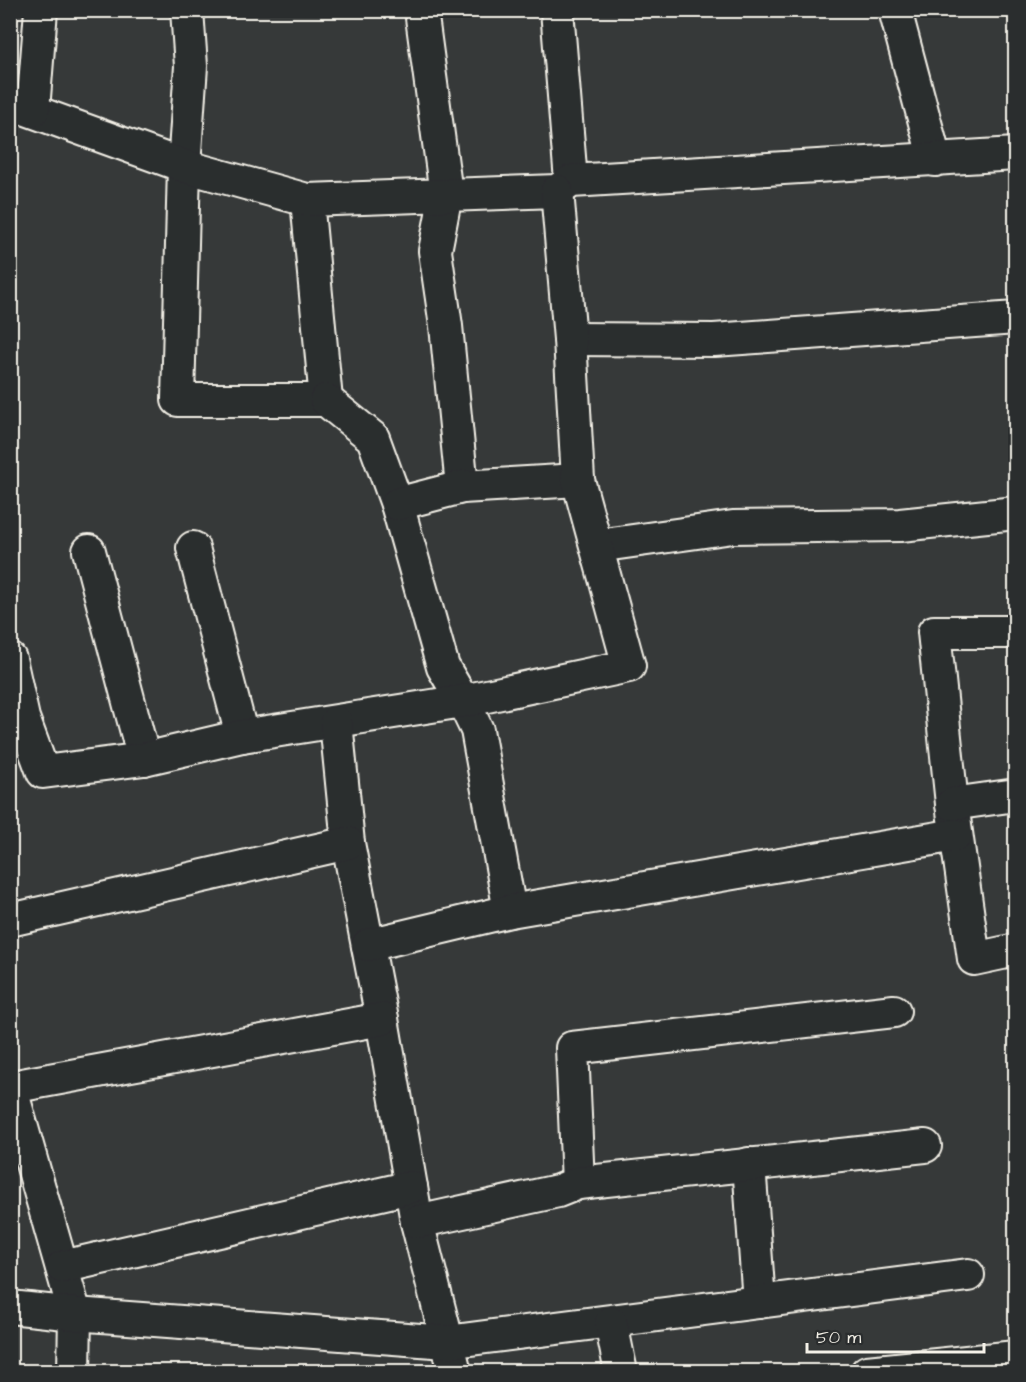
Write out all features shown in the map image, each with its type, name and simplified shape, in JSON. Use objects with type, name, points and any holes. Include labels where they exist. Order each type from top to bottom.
[{"type":"street","points":[[40,10],[22,107],[184,166],[307,200],[446,194],[1016,154]]},
{"type":"street","points":[[187,10],[192,66],[184,166],[178,400],[326,400],[374,438],[397,504],[443,667],[464,701],[477,730],[510,911]]},
{"type":"street","points":[[421,10],[446,194],[435,251],[446,326],[462,487]]},
{"type":"street","points":[[10,659],[23,718],[43,772],[144,759],[242,736],[464,701],[629,666],[578,480],[557,10]]},
{"type":"street","points":[[895,10],[935,160]]},
{"type":"street","points":[[307,200],[326,400]]},
{"type":"street","points":[[570,339],[714,340],[1016,318]]},
{"type":"street","points":[[397,504],[462,487],[578,480]]},
{"type":"street","points":[[597,546],[733,527],[900,525],[1016,513]]},
{"type":"street","points":[[193,548],[242,736]]},
{"type":"street","points":[[89,551],[144,759]]},
{"type":"street","points":[[1016,632],[934,632],[952,804],[974,959],[1016,950]]},
{"type":"street","points":[[336,722],[348,843],[382,1018],[417,1222],[451,1357]]},
{"type":"street","points":[[952,804],[1016,795]]},
{"type":"street","points":[[368,945],[510,911],[956,835]]},
{"type":"street","points":[[10,920],[348,843]]},
{"type":"street","points":[[578,1183],[572,1048],[894,1011]]},
{"type":"street","points":[[74,1371],[75,1314],[11,1086],[382,1018]]},
{"type":"street","points":[[417,1222],[558,1191],[578,1183],[925,1146]]},
{"type":"street","points":[[749,1164],[759,1302]]},
{"type":"street","points":[[62,1267],[411,1187]]},
{"type":"street","points":[[10,1306],[451,1357],[661,1313],[968,1275]]},
{"type":"street","points":[[611,1323],[621,1371]]},
{"type":"street","points":[[867,1371],[1016,1357]]}]
